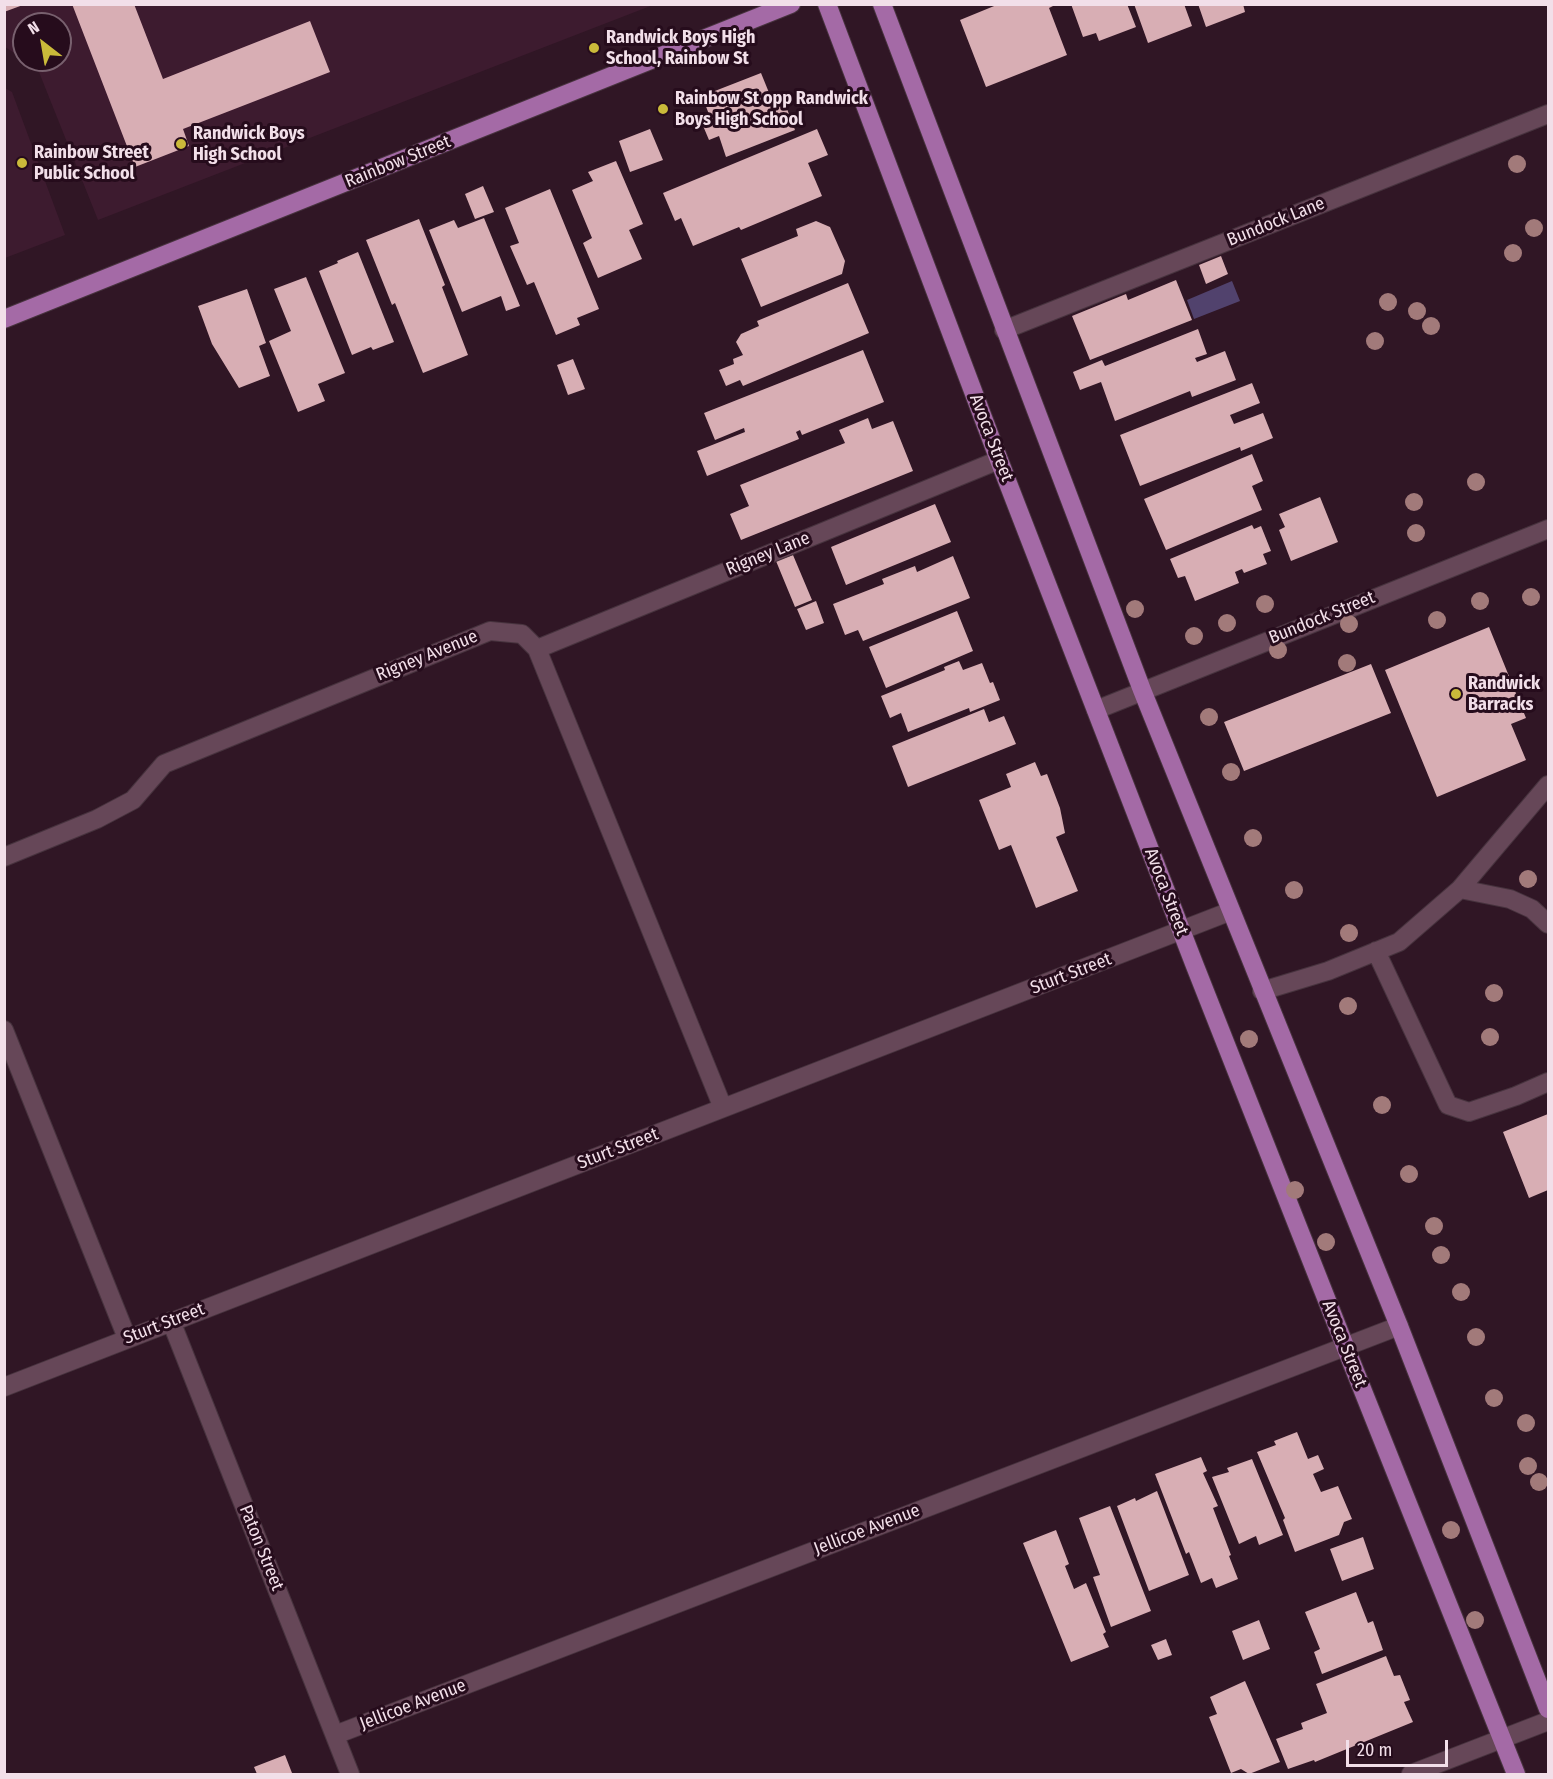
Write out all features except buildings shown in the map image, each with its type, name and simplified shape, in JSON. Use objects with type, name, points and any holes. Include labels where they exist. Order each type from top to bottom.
[{"type":"main road","name":"Rainbow Street","points":[[4,319],[791,4]]},
{"type":"main road","name":"Avoca Street","points":[[827,4],[1096,710],[1344,1346],[1516,1774]]},
{"type":"main road","points":[[882,4],[1142,690],[1262,992],[1399,1326],[1548,1709]]},
{"type":"street","name":"Bundock Lane","points":[[1004,330],[1548,114]]},
{"type":"street","name":"Rigney Lane","points":[[537,648],[999,460]]},
{"type":"street","name":"Bundock Street","points":[[1096,710],[1548,529]]},
{"type":"street","name":"Rigney Avenue","points":[[4,857],[97,819],[133,800],[164,764],[490,631],[522,634],[537,648]]},
{"type":"street","points":[[537,648],[723,1108]]},
{"type":"street","points":[[1262,992],[1328,971],[1399,942],[1460,889],[1548,785]]},
{"type":"street","points":[[1460,889],[1510,899],[1532,909],[1548,924]]},
{"type":"street","name":"Sturt Street","points":[[4,1387],[1231,911]]},
{"type":"street","points":[[1376,951],[1448,1105],[1469,1112],[1548,1082]]},
{"type":"street","points":[[4,1030],[127,1338]]},
{"type":"street","name":"Paton Street","points":[[171,1321],[350,1774]]},
{"type":"street","name":"Jellicoe Avenue","points":[[335,1735],[1399,1326]]},
{"type":"street","points":[[1411,1774],[1548,1721]]},
{"type":"shaded area","name":"Randwick Boys High School","points":[[4,5],[653,5],[98,220],[39,72],[72,72],[72,12],[12,12],[12,51],[5,47]]},
{"type":"shaded area","name":"Rainbow Street Public School","points":[[5,88],[12,92],[65,235],[5,258]]},
{"type":"shaded area","points":[[1232,281],[1240,301],[1194,319],[1187,300]]},
{"type":"place","name":"Randwick Boys High School, Rainbow St","points":[[594,48]]},
{"type":"place","name":"Rainbow St opp Randwick Boys High School","points":[[663,109]]},
{"type":"place","name":"Randwick Boys High School","points":[[181,144]]},
{"type":"place","name":"Rainbow Street Public School","points":[[22,163]]},
{"type":"place","name":"Randwick Barracks","points":[[1456,694]]}]
